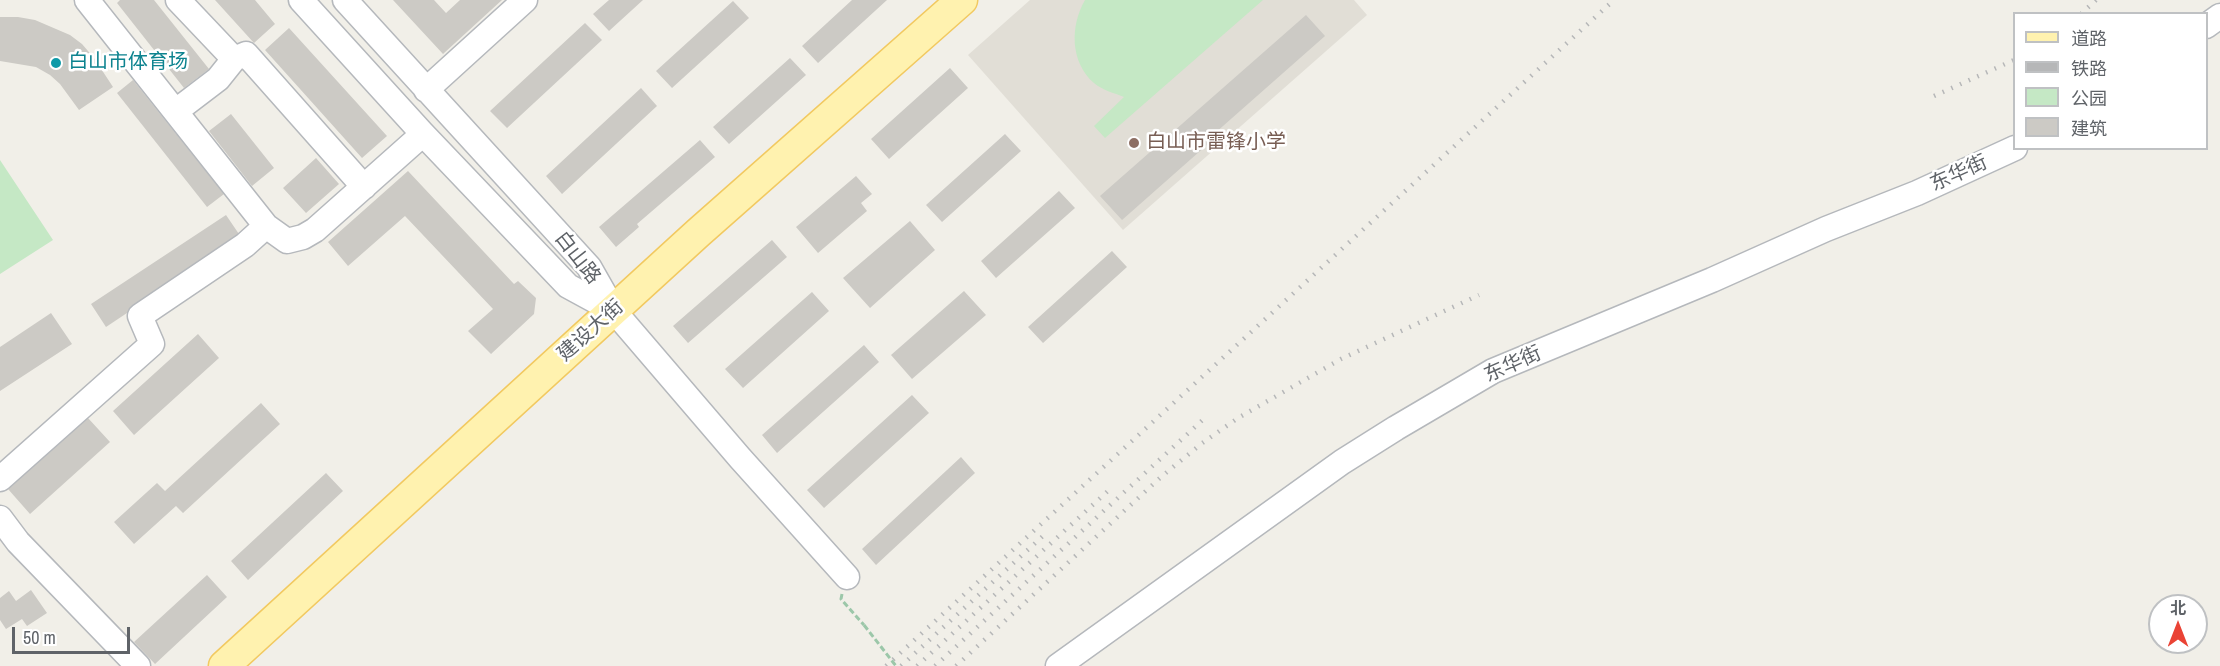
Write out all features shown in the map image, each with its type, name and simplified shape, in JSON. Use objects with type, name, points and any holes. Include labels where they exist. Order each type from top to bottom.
[{"type":"main road","name":"建设大街","points":[[224,666],[698,233],[962,0]]},
{"type":"street","points":[[88,0],[266,226],[287,241],[303,237],[315,230],[423,134]]},
{"type":"street","points":[[178,0],[234,59]]},
{"type":"street","points":[[301,0],[423,134],[568,286],[614,311]]},
{"type":"street","name":"白山路","points":[[345,0],[590,267],[614,311],[740,458],[847,577]]},
{"type":"street","points":[[426,90],[525,0]]},
{"type":"street","points":[[176,111],[218,79],[234,59],[246,54],[364,186]]},
{"type":"street","name":"东华街","points":[[1058,666],[1334,468],[1396,428],[1493,371],[1712,280],[1826,229],[1917,193],[2013,148]]},
{"type":"street","points":[[0,479],[152,344],[140,316],[245,245],[266,226]]},
{"type":"street","points":[[0,518],[18,542],[138,666]]},
{"type":"path","points":[[847,577],[841,599],[896,666]]},
{"type":"shaded area","name":"白山市雷锋小学","points":[[1030,0],[1354,0],[1367,15],[1123,230],[968,55]]},
{"type":"green space","points":[[1085,0],[1263,0],[1105,138],[1094,126],[1124,97],[1094,83],[1080,65],[1075,32]]},
{"type":"green space","points":[[0,160],[53,240],[0,274]]},
{"type":"building","points":[[120,0],[154,0],[209,69],[184,88],[117,3]]},
{"type":"building","points":[[215,0],[255,0],[275,24],[254,43]]},
{"type":"building","points":[[393,0],[434,0],[446,13],[460,0],[502,0],[443,54]]},
{"type":"building","points":[[609,0],[643,0],[609,31],[593,14]]},
{"type":"building","points":[[852,0],[887,0],[818,63],[802,46]]},
{"type":"building","points":[[733,1],[749,18],[672,88],[656,71]]},
{"type":"building","points":[[1306,15],[1325,36],[1206,141],[1208,144],[1122,220],[1100,196]]},
{"type":"building","name":"白山市体育场","points":[[0,17],[35,20],[70,35],[82,44],[94,58],[113,87],[79,110],[60,84],[50,75],[36,67],[0,61]]},
{"type":"building","points":[[585,23],[602,40],[507,128],[490,111]]},
{"type":"building","points":[[289,28],[387,136],[362,158],[265,50]]},
{"type":"building","points":[[790,58],[806,75],[729,144],[713,127]]},
{"type":"building","points":[[950,68],[968,88],[889,159],[871,139]]},
{"type":"building","points":[[133,80],[224,194],[207,207],[117,93]]},
{"type":"building","points":[[641,88],[657,106],[562,194],[546,176]]},
{"type":"building","points":[[231,114],[274,168],[252,186],[209,131]]},
{"type":"building","points":[[1005,134],[1021,151],[942,222],[926,205]]},
{"type":"building","points":[[700,140],[715,157],[637,224],[639,227],[616,247],[599,227]]},
{"type":"building","points":[[316,158],[339,184],[306,213],[283,188]]},
{"type":"building","points":[[408,171],[514,284],[518,281],[536,298],[534,314],[491,354],[468,331],[493,309],[405,216],[348,266],[328,242]]},
{"type":"building","points":[[856,176],[872,194],[861,203],[867,211],[818,253],[796,227]]},
{"type":"building","points":[[1059,191],[1075,208],[996,278],[981,261]]},
{"type":"building","points":[[226,215],[241,237],[106,327],[91,304]]},
{"type":"building","points":[[910,221],[935,250],[870,308],[843,278]]},
{"type":"building","points":[[772,240],[787,257],[688,343],[673,326]]},
{"type":"building","points":[[1112,251],[1127,267],[1043,343],[1028,327]]},
{"type":"building","points":[[964,291],[986,315],[912,379],[891,355]]},
{"type":"building","points":[[812,292],[829,311],[743,388],[725,369]]},
{"type":"building","points":[[51,313],[72,344],[0,391],[0,347]]},
{"type":"building","points":[[198,334],[219,358],[134,435],[113,411]]},
{"type":"building","points":[[864,345],[879,362],[777,453],[762,435]]},
{"type":"building","points":[[912,395],[929,413],[824,508],[807,490]]},
{"type":"building","points":[[261,403],[280,424],[183,513],[176,506],[134,544],[114,522],[157,483],[165,491]]},
{"type":"building","points":[[88,418],[110,442],[30,514],[8,489]]},
{"type":"building","points":[[961,457],[975,473],[876,565],[862,549]]},
{"type":"building","points":[[326,473],[343,491],[248,580],[231,561]]},
{"type":"building","points":[[207,575],[227,597],[155,664],[134,642]]},
{"type":"building","points":[[31,590],[47,613],[27,626],[22,619],[6,629],[0,620],[0,598],[9,591],[16,601]]},
{"type":"railway","points":[[886,666],[1614,0]]},
{"type":"railway","points":[[2083,12],[2096,0]]},
{"type":"railway","points":[[1934,96],[2013,60]]},
{"type":"railway","points":[[956,666],[1161,477],[1201,444],[1238,418],[1341,359],[1479,295]]},
{"type":"railway","points":[[935,666],[1207,416]]},
{"type":"railway","points":[[917,666],[1109,490]]},
{"type":"railway","points":[[901,666],[1043,536]]},
{"type":"place","name":"白山市体育场","points":[[56,63]]},
{"type":"place","name":"白山市雷锋小学","points":[[1134,143]]}]
